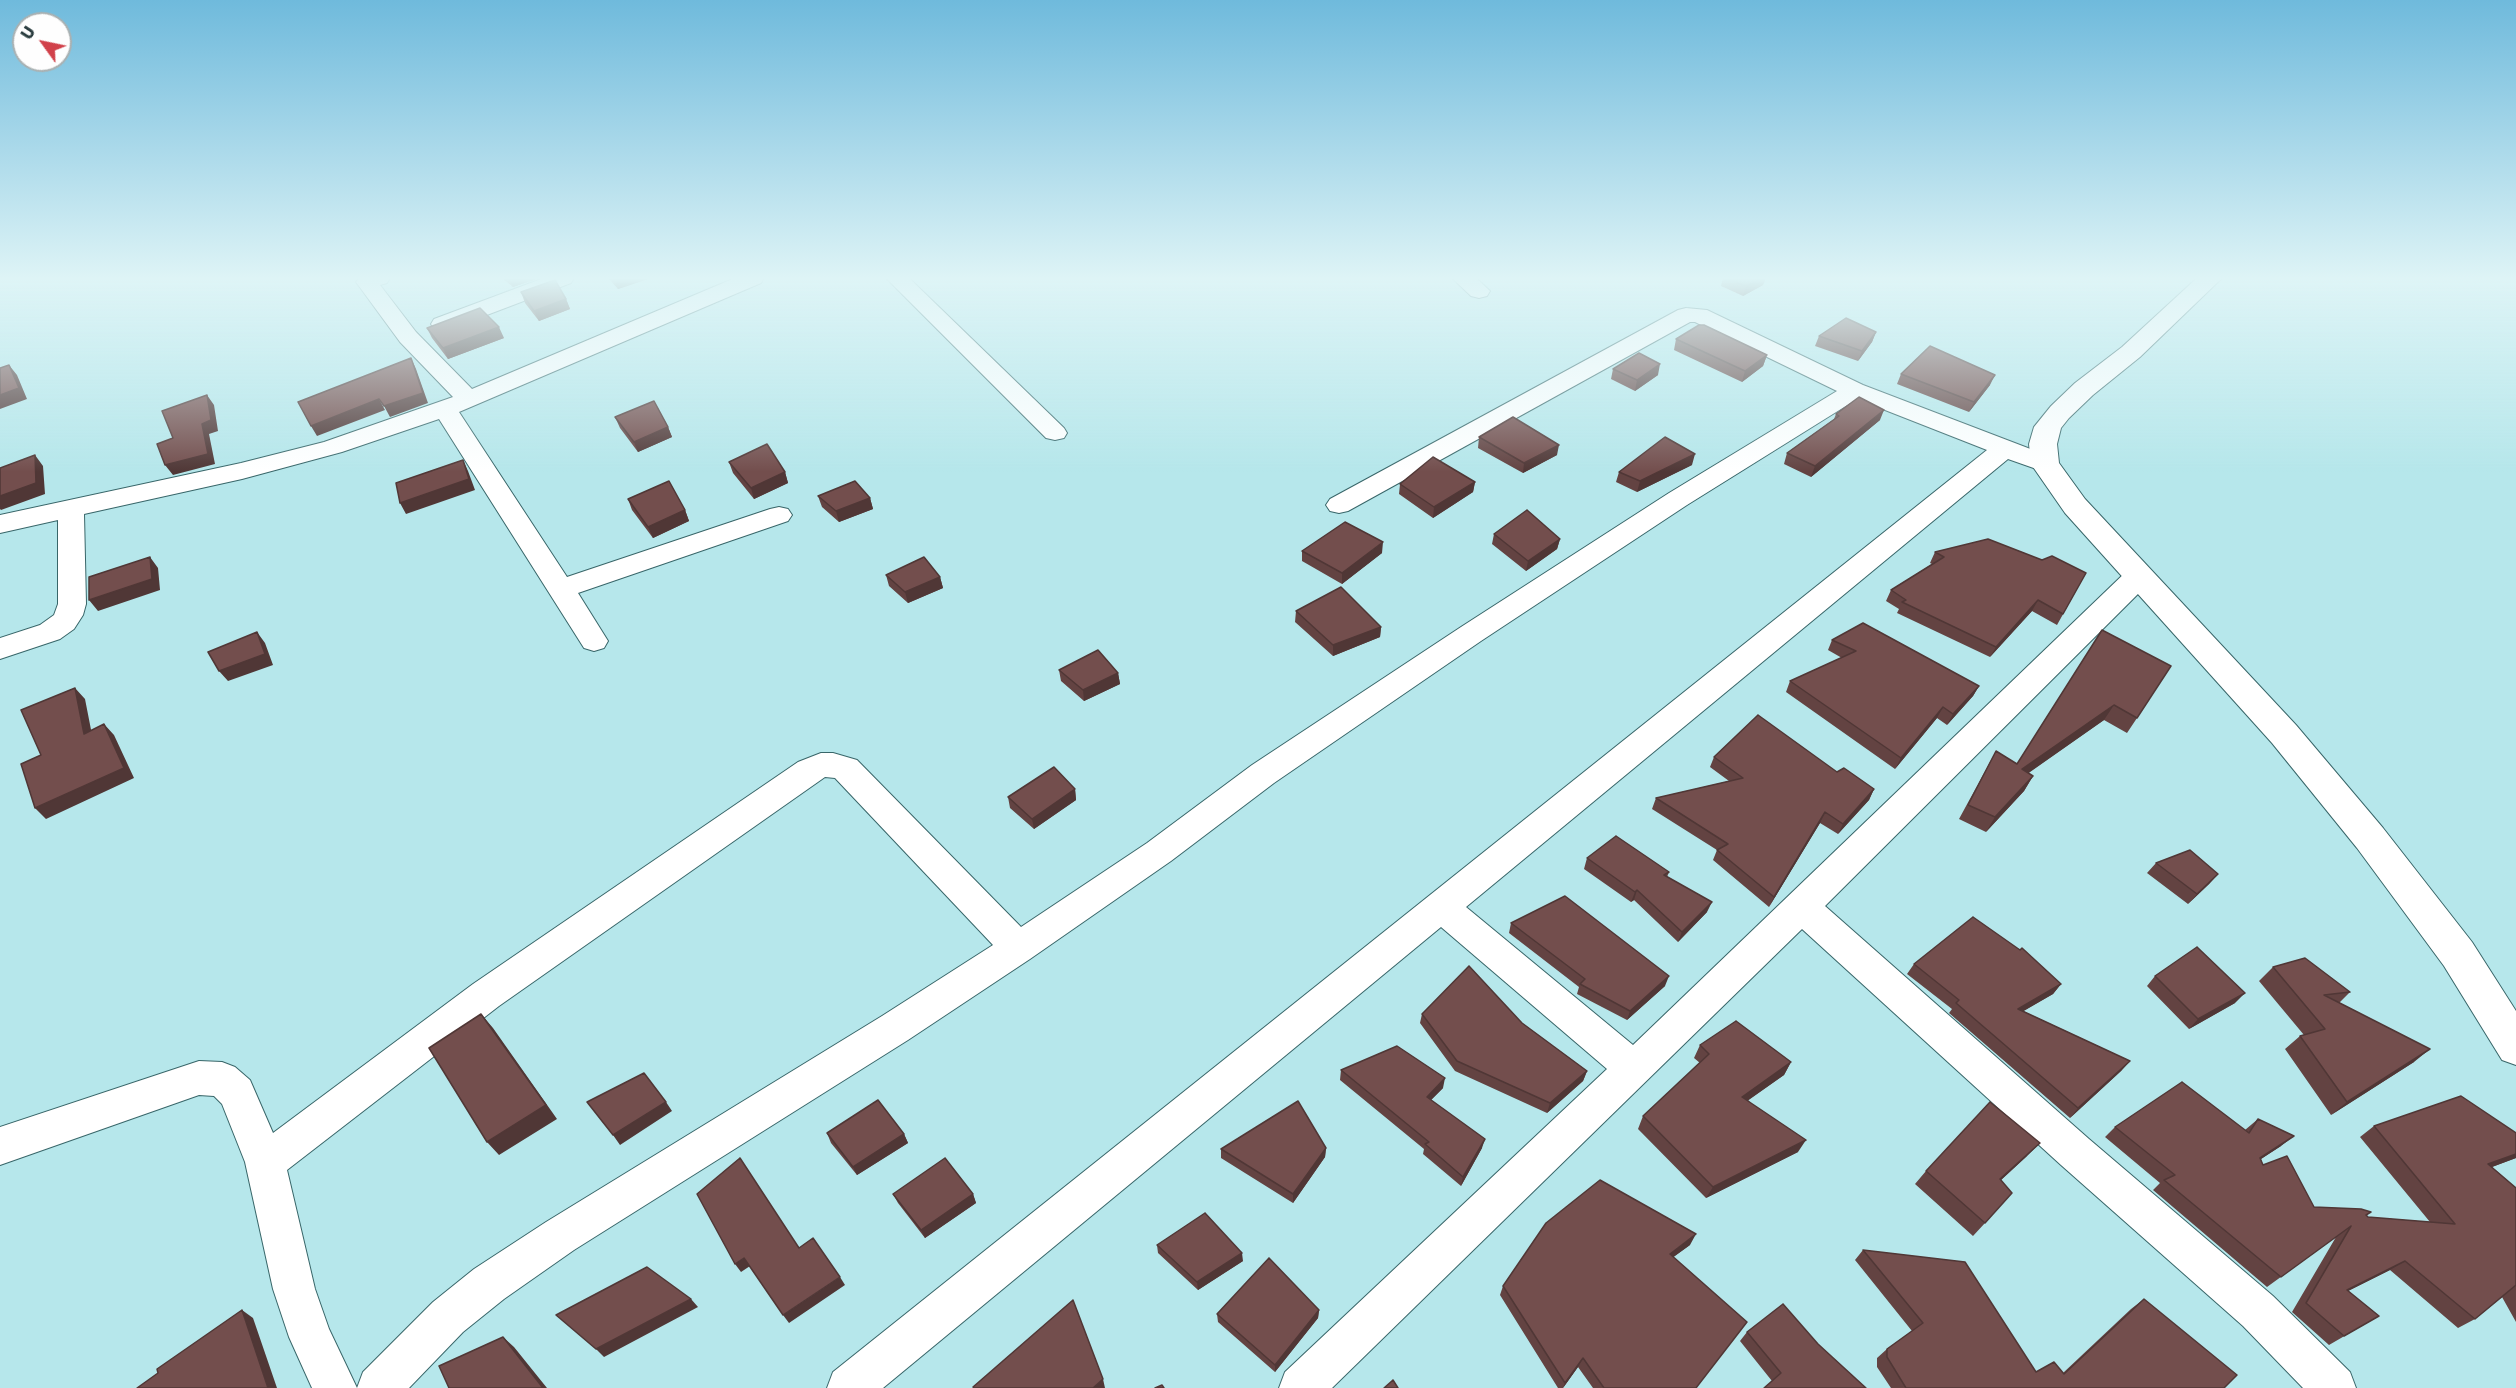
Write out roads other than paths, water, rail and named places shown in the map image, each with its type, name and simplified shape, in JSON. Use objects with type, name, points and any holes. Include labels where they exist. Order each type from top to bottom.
[{"type":"main road","points":[[2141,343],[2084,389],[2048,427],[2043,444],[2044,464],[2075,506],[2284,734],[2370,838],[2458,954],[2516,1047]]},
{"type":"street","points":[[412,343],[457,404],[560,589],[594,641]]},
{"type":"street","points":[[0,524],[242,471],[310,453],[457,404],[601,343]]},
{"type":"street","points":[[963,343],[1055,433]]},
{"type":"street","points":[[1339,505],[1635,343]]},
{"type":"street","points":[[1757,343],[1855,390],[2044,464]]},
{"type":"street","points":[[379,1388],[448,1317],[489,1284],[560,1236],[895,1028],[1018,948],[1160,852],[1263,774],[1442,654],[1678,498],[1855,390]]},
{"type":"street","points":[[849,1388],[2006,448]]},
{"type":"street","points":[[0,649],[50,632],[64,622],[69,615],[72,604],[71,507]]},
{"type":"street","points":[[560,589],[779,515]]},
{"type":"street","points":[[1301,1388],[1802,907],[2139,576]]},
{"type":"street","points":[[265,1162],[486,995],[808,771],[821,765],[833,765],[846,769],[1018,948]]},
{"type":"street","points":[[1442,907],[1633,1068]]},
{"type":"street","points":[[1802,907],[2075,1152],[2242,1296],[2334,1388]]},
{"type":"street","points":[[0,1146],[199,1078],[222,1079],[237,1092],[265,1162],[294,1289],[310,1337],[335,1388]]}]
